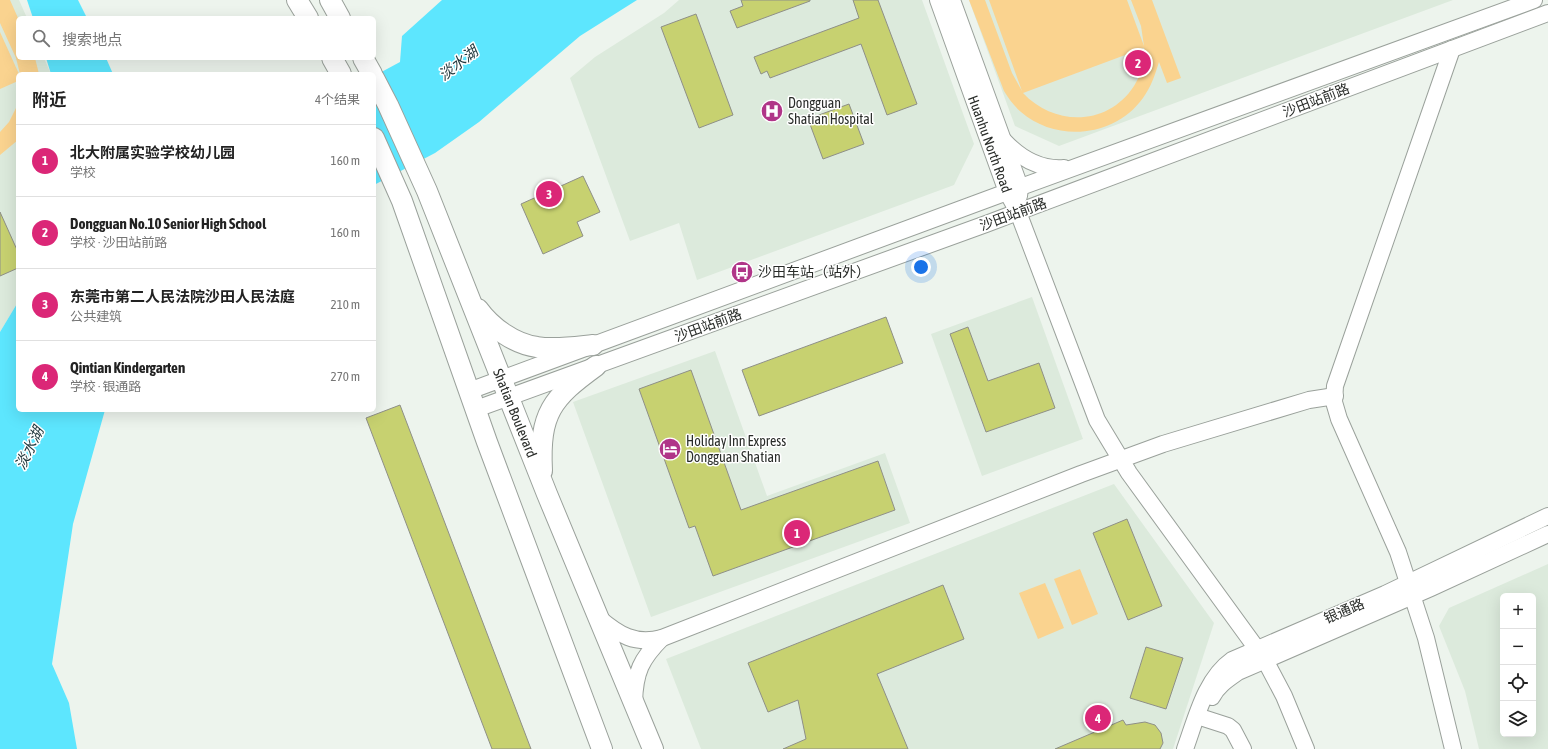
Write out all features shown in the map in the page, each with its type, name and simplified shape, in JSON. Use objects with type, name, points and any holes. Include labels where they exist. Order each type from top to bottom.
[{"type":"main road","points":[[297,0],[307,16]]},
{"type":"main road","points":[[330,0],[339,16]]},
{"type":"main road","name":"Shatian Boulevard","points":[[376,82],[427,191],[508,398],[653,749]]},
{"type":"main road","points":[[376,142],[402,201],[469,391],[602,749]]},
{"type":"main road","points":[[469,297],[481,314],[497,329],[516,341],[536,347],[563,349],[593,345]]},
{"type":"main road","points":[[547,494],[543,474],[542,458],[544,425],[551,408],[558,397],[571,384],[596,366]]},
{"type":"street","name":"Huanhu North Road","points":[[938,0],[1013,189]]},
{"type":"street","name":"Huanhu North Road","points":[[952,0],[1002,139],[1018,212]]},
{"type":"street","name":"沙田站前路","points":[[469,391],[1013,189],[1534,0]]},
{"type":"street","name":"沙田站前路","points":[[476,410],[1018,212],[1548,13]]},
{"type":"street","points":[[1452,49],[1335,386],[1334,402],[1339,419],[1398,552],[1426,638],[1453,749]]},
{"type":"street","points":[[1002,139],[1013,151],[1027,160],[1042,166],[1058,168],[1074,167]]},
{"type":"street","points":[[1018,212],[1097,420],[1121,460],[1261,654],[1284,696],[1306,749]]},
{"type":"street","points":[[599,618],[614,631],[625,637],[652,640],[662,638],[1163,444],[1309,400],[1334,396]]},
{"type":"street","name":"银通路","points":[[1410,590],[1548,516]]},
{"type":"street","name":"银通路","points":[[1192,749],[1209,686],[1218,672],[1232,660],[1261,654],[1410,590],[1548,534]]},
{"type":"street","points":[[634,702],[638,670],[646,656],[662,638]]},
{"type":"street","points":[[1201,717],[1228,726],[1233,730],[1243,749]]},
{"type":"street","name":"银通路","points":[[1185,749],[1201,717]]},
{"type":"shaded area","points":[[0,0],[19,0],[26,16],[16,16],[16,60],[45,60],[50,72],[16,72],[16,305],[0,332]]},
{"type":"shaded area","points":[[0,0],[10,0],[17,16],[16,58],[0,23]]},
{"type":"shaded area","name":"Dongguan Shatian Hospital","points":[[679,0],[922,0],[974,144],[954,185],[697,280],[679,223],[630,241],[570,78],[595,57],[664,13]]},
{"type":"shaded area","points":[[969,0],[1453,0],[1059,146],[1015,126]]},
{"type":"shaded area","points":[[969,0],[985,0],[1012,73],[1022,91],[989,0],[1127,0],[1144,46],[1141,26],[1131,0],[1152,0],[1181,78],[1167,83],[1159,62],[1148,90],[1131,111],[1117,121],[1102,128],[1085,131],[1068,131],[1051,128],[1035,122],[1018,110],[1004,91]],"holes":[[[1144,48],[1139,77],[1134,86],[1123,99],[1110,109],[1096,115],[1081,117],[1065,116],[1050,112],[1036,104],[1023,93]]]},
{"type":"shaded area","points":[[0,32],[18,72],[16,72],[16,82],[0,89]]},
{"type":"shaded area","points":[[16,60],[36,60],[38,72],[20,72]]},
{"type":"shaded area","points":[[16,108],[16,142],[0,155],[0,132],[9,122]]},
{"type":"shaded area","points":[[1032,297],[1083,439],[982,476],[931,334]]},
{"type":"shaded area","name":"Holiday Inn Express Dongguan Shatian","points":[[715,351],[767,496],[885,453],[910,523],[651,617],[573,402]]},
{"type":"shaded area","points":[[1114,484],[1214,623],[1173,749],[701,749],[666,659]]},
{"type":"shaded area","points":[[1548,564],[1548,749],[1479,749],[1465,691],[1439,626],[1449,608]]},
{"type":"shaded area","points":[[1080,569],[1098,614],[1072,625],[1054,579]]},
{"type":"shaded area","points":[[1045,583],[1064,628],[1038,639],[1019,593]]},
{"type":"water","points":[[27,0],[78,0],[86,16],[32,16]]},
{"type":"water","name":"淡水湖","points":[[442,0],[637,0],[580,36],[479,122],[435,153],[376,184],[376,75],[400,62],[402,36]]},
{"type":"water","points":[[47,60],[107,60],[112,72],[50,72]]},
{"type":"water","name":"淡水湖","points":[[16,305],[16,412],[104,412],[73,524],[52,664],[69,703],[77,749],[0,749],[0,332]]},
{"type":"building","points":[[741,0],[810,1],[737,28],[730,11],[743,6]]},
{"type":"building","points":[[853,0],[878,0],[917,104],[887,115],[861,44],[770,78],[767,71],[761,74],[754,57],[859,18]]},
{"type":"building","points":[[696,14],[733,115],[699,128],[661,27]]},
{"type":"building","points":[[849,104],[864,144],[823,159],[808,119]]},
{"type":"building","points":[[583,176],[600,212],[577,222],[583,236],[543,254],[521,204]]},
{"type":"building","points":[[0,212],[16,248],[16,269],[0,276]]},
{"type":"building","points":[[886,317],[903,363],[759,416],[742,370]]},
{"type":"building","points":[[968,327],[988,381],[1039,363],[1055,408],[986,432],[950,334]]},
{"type":"building","points":[[691,370],[741,510],[878,461],[895,510],[713,576],[695,526],[689,528],[639,389]]},
{"type":"building","points":[[400,405],[531,749],[492,749],[366,418]]},
{"type":"building","points":[[1127,519],[1162,606],[1128,620],[1093,533]]},
{"type":"building","points":[[943,585],[964,639],[877,674],[908,749],[783,749],[806,739],[798,700],[768,712],[748,663]]},
{"type":"building","points":[[1146,647],[1183,658],[1166,709],[1130,698]]},
{"type":"building","points":[[1123,720],[1126,725],[1145,722],[1155,725],[1161,733],[1163,743],[1160,749],[1055,749]]},
{"type":"place","name":"Dongguan No.10 Senior High School","points":[[1138,63]]},
{"type":"place","name":"Dongguan Shatian Hospital","points":[[772,111]]},
{"type":"place","name":"东莞市第二人民法院沙田人民法庭","points":[[549,194]]},
{"type":"place","name":"沙田车站（站外）","points":[[742,272]]},
{"type":"place","name":"Holiday Inn Express Dongguan Shatian","points":[[670,449]]},
{"type":"place","name":"北大附属实验学校幼儿园","points":[[797,533]]},
{"type":"place","name":"Qintian Kindergarten","points":[[1098,718]]}]
